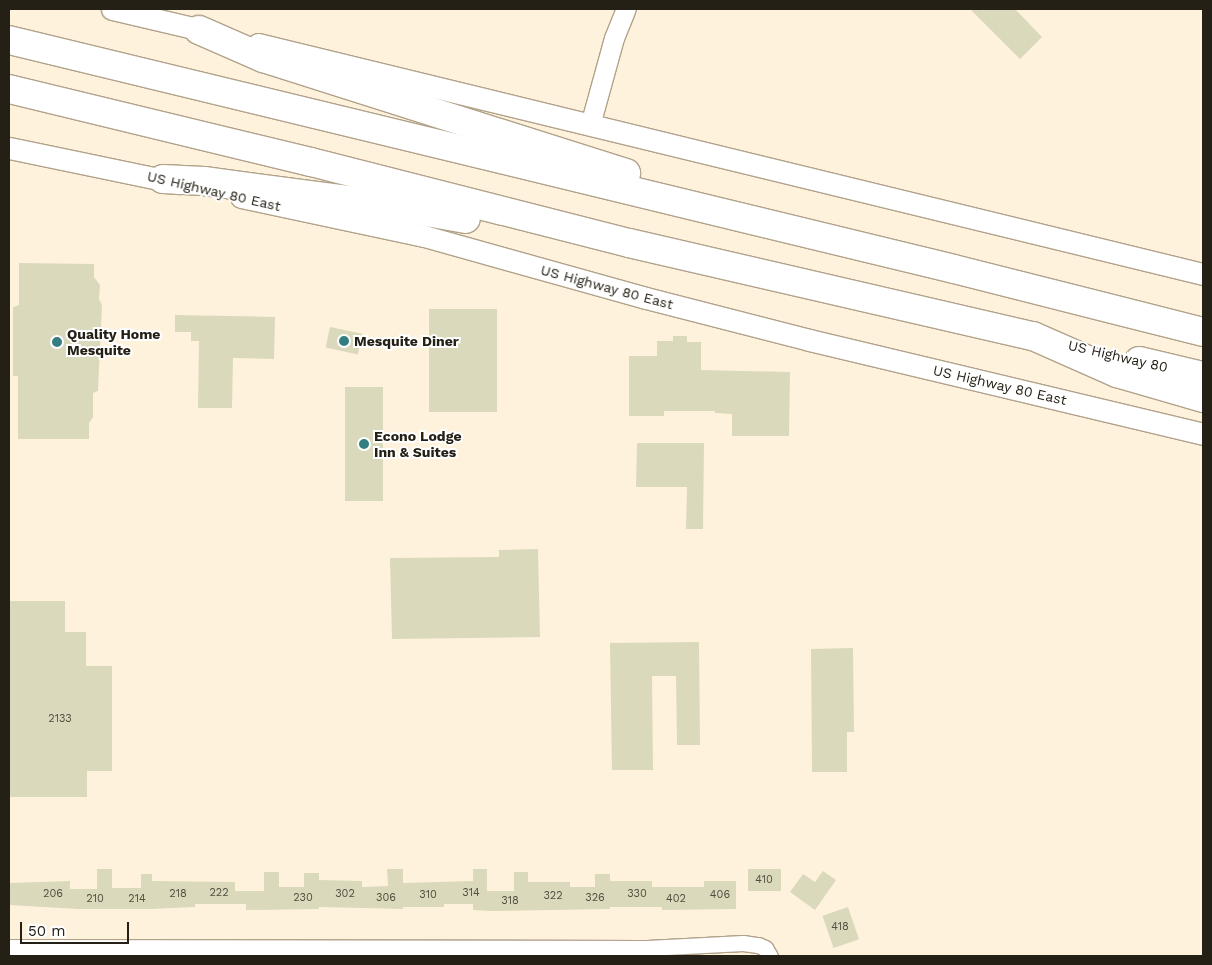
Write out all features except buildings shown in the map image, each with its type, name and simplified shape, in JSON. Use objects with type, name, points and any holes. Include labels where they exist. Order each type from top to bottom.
[{"type":"highway","points":[[199,30],[263,58],[673,188],[726,215]]},
{"type":"highway","points":[[9,40],[954,269],[1203,332]]},
{"type":"highway","points":[[9,89],[312,162],[559,226],[1033,336],[1117,373],[1203,398]]},
{"type":"highway","points":[[163,179],[204,181],[310,195],[490,223],[559,226]]},
{"type":"highway","name":"US Highway 80","points":[[1033,336],[1203,376]]},
{"type":"main road","points":[[112,9],[1203,274]]},
{"type":"main road","name":"US Highway 80 East","points":[[9,148],[163,179],[424,236],[646,298],[809,340],[1203,434]]},
{"type":"street","points":[[590,125],[614,38],[626,9]]},
{"type":"street","points":[[9,947],[647,948],[743,943],[758,944],[765,948],[770,956]]},
{"type":"place","name":"Mesquite Diner","points":[[344,341]]},
{"type":"place","name":"Quality Home Mesquite","points":[[57,342]]},
{"type":"place","name":"Econo Lodge Inn & Suites","points":[[364,444]]}]
